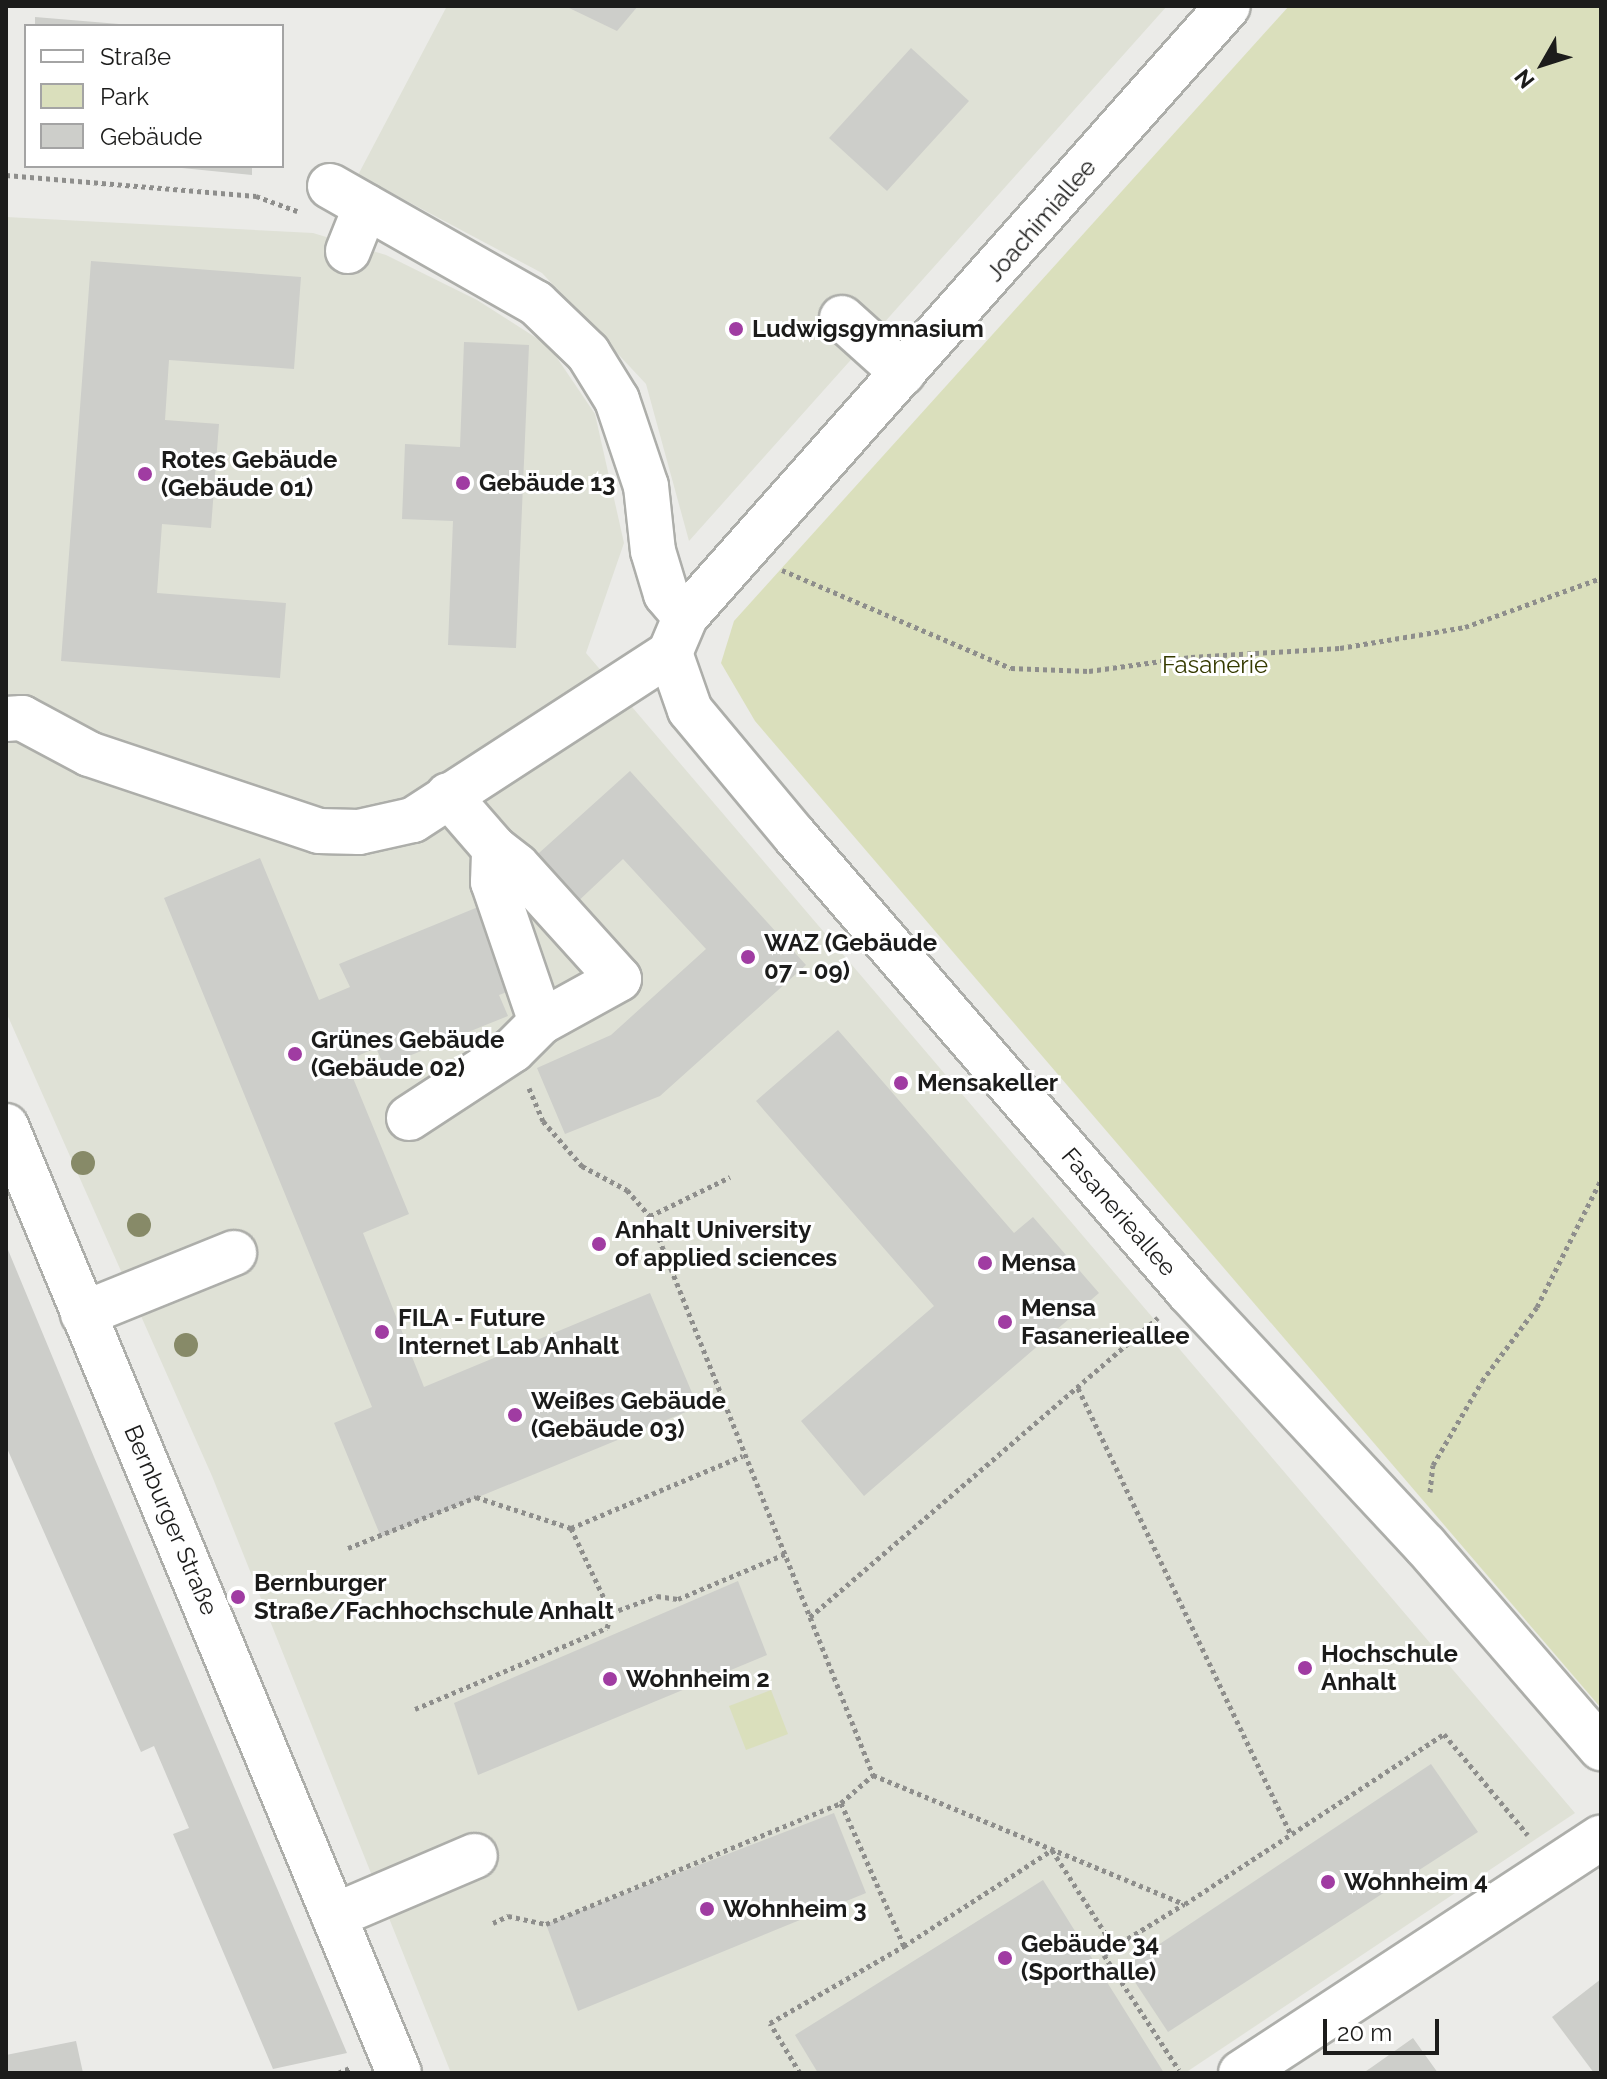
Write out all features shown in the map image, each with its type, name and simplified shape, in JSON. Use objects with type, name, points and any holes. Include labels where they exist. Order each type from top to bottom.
[{"type":"street","name":"Joachimiallee","points":[[14,718],[89,754],[319,831],[359,832],[413,820],[678,635],[751,543],[1228,6]]},
{"type":"street","name":"Fasanerieallee","points":[[350,220],[536,303],[588,353],[617,400],[646,486],[653,551],[678,635],[690,710],[1189,1292],[1425,1545],[1601,1748]]},
{"type":"street","points":[[842,318],[903,373]]},
{"type":"street","points":[[409,1118],[527,1036],[619,979],[448,795]]},
{"type":"street","points":[[494,848],[493,882],[527,1036]]},
{"type":"street","name":"Bernburger Straße","points":[[6,1126],[399,2073]]},
{"type":"street","points":[[83,1314],[234,1253]]},
{"type":"street","points":[[1241,2073],[1601,1837]]},
{"type":"street","points":[[334,1916],[475,1856]]},
{"type":"path","points":[[6,175],[256,196],[350,220]]},
{"type":"path","points":[[751,543],[785,573],[1011,668],[1089,671],[1191,657],[1340,648],[1465,627],[1601,578]]},
{"type":"path","points":[[527,1036],[543,1121],[582,1166],[627,1190],[650,1216],[742,1456],[785,1554],[873,1775],[1185,1904]]},
{"type":"path","points":[[650,1216],[730,1177]]},
{"type":"path","points":[[1425,1545],[1433,1465],[1482,1381],[1537,1307],[1601,1180]]},
{"type":"path","points":[[810,1617],[1189,1292]]},
{"type":"path","points":[[1078,1387],[1291,1834]]},
{"type":"path","points":[[348,1548],[476,1497],[571,1528],[742,1456]]},
{"type":"path","points":[[415,1709],[607,1628],[611,1613],[571,1528]]},
{"type":"path","points":[[611,1613],[657,1596],[678,1599],[785,1554]]},
{"type":"path","points":[[1179,2070],[1104,1955],[1444,1734],[1554,1867]]},
{"type":"path","points":[[493,1923],[508,1916],[546,1924],[841,1803],[873,1775]]},
{"type":"path","points":[[841,1803],[904,1946]]},
{"type":"path","points":[[800,2073],[770,2023],[904,1946],[1052,1850]]},
{"type":"path","points":[[1052,1850],[1114,1947]]},
{"type":"shaded area","name":"Ludwigsgymnasium","points":[[447,6],[1167,6],[689,541],[646,384],[542,273],[358,175]]},
{"type":"shaded area","name":"Anhalt University of applied sciences","points":[[6,217],[313,233],[386,255],[477,300],[549,346],[595,414],[624,543],[586,653],[1575,1813],[1185,2073],[451,2073],[212,1476],[6,1012]]},
{"type":"green space","name":"Fasanerie","points":[[1289,6],[1601,6],[1601,1708],[755,721],[721,663],[734,621]]},
{"type":"green space","points":[[771,1690],[788,1734],[746,1750],[729,1706]]},
{"type":"building","points":[[565,6],[638,6],[617,31]]},
{"type":"building","points":[[35,17],[119,24],[35,24]]},
{"type":"building","points":[[911,48],[969,101],[887,191],[829,138]]},
{"type":"building","points":[[182,168],[252,168],[252,175]]},
{"type":"building","name":"Rotes Gebäude (Gebäude 01)","points":[[91,261],[301,277],[294,369],[169,360],[165,420],[219,424],[211,528],[162,524],[157,593],[286,603],[280,678],[61,661]]},
{"type":"building","name":"Gebäude 13","points":[[464,342],[529,345],[516,648],[448,645],[453,521],[402,519],[405,444],[460,447]]},
{"type":"building","name":"WAZ (Gebäude 07 - 09)","points":[[630,771],[806,965],[660,1096],[565,1134],[537,1068],[611,1035],[706,949],[623,859],[573,906],[529,862]]},
{"type":"building","points":[[260,858],[319,1000],[350,987],[339,964],[483,905],[517,988],[499,995],[508,1016],[384,1066],[376,1048],[346,1061],[409,1214],[363,1233],[424,1387],[650,1293],[698,1407],[381,1537],[334,1423],[372,1407],[164,898]]},
{"type":"building","name":"Mensa","points":[[838,1030],[1014,1233],[1033,1217],[1099,1293],[864,1496],[801,1421],[934,1306],[756,1101]]},
{"type":"building","points":[[6,1245],[347,2053],[273,2069],[173,1834],[189,1828],[154,1746],[141,1752],[6,1446]]},
{"type":"building","name":"Wohnheim 2","points":[[738,1581],[767,1655],[478,1775],[454,1703]]},
{"type":"building","name":"Wohnheim 4","points":[[1431,1764],[1478,1832],[1168,2032],[1125,1967]]},
{"type":"building","name":"Wohnheim 3","points":[[834,1813],[866,1893],[578,2011],[546,1924]]},
{"type":"building","name":"Gebäude 34 (Sporthalle)","points":[[1043,1880],[1164,2073],[818,2073],[795,2035]]},
{"type":"building","points":[[1601,1979],[1601,2073],[1594,2073],[1552,2017]]},
{"type":"building","points":[[1413,2038],[1438,2073],[1363,2073],[1372,2067]]},
{"type":"building","points":[[76,2041],[83,2073],[6,2073],[6,2055]]},
{"type":"place","name":"Ludwigsgymnasium","points":[[736,329]]},
{"type":"place","name":"Rotes Gebäude (Gebäude 01)","points":[[145,474]]},
{"type":"place","name":"Gebäude 13","points":[[463,483]]},
{"type":"place","name":"WAZ (Gebäude 07 - 09)","points":[[748,957]]},
{"type":"place","name":"Grünes Gebäude (Gebäude 02)","points":[[295,1054]]},
{"type":"place","name":"Mensakeller","points":[[901,1083]]},
{"type":"place","name":"Anhalt University of applied sciences","points":[[599,1244]]},
{"type":"place","name":"Mensa","points":[[985,1263]]},
{"type":"place","name":"Mensa Fasanerieallee","points":[[1005,1322]]},
{"type":"place","name":"FILA - Future Internet Lab Anhalt","points":[[382,1332]]},
{"type":"place","name":"Weißes Gebäude (Gebäude 03)","points":[[515,1415]]},
{"type":"place","name":"Bernburger Straße/Fachhochschule Anhalt","points":[[238,1597]]},
{"type":"place","name":"Hochschule Anhalt","points":[[1305,1668]]},
{"type":"place","name":"Wohnheim 2","points":[[610,1679]]},
{"type":"place","name":"Wohnheim 4","points":[[1328,1882]]},
{"type":"place","name":"Wohnheim 3","points":[[707,1909]]},
{"type":"place","name":"Gebäude 34 (Sporthalle)","points":[[1005,1958]]}]
